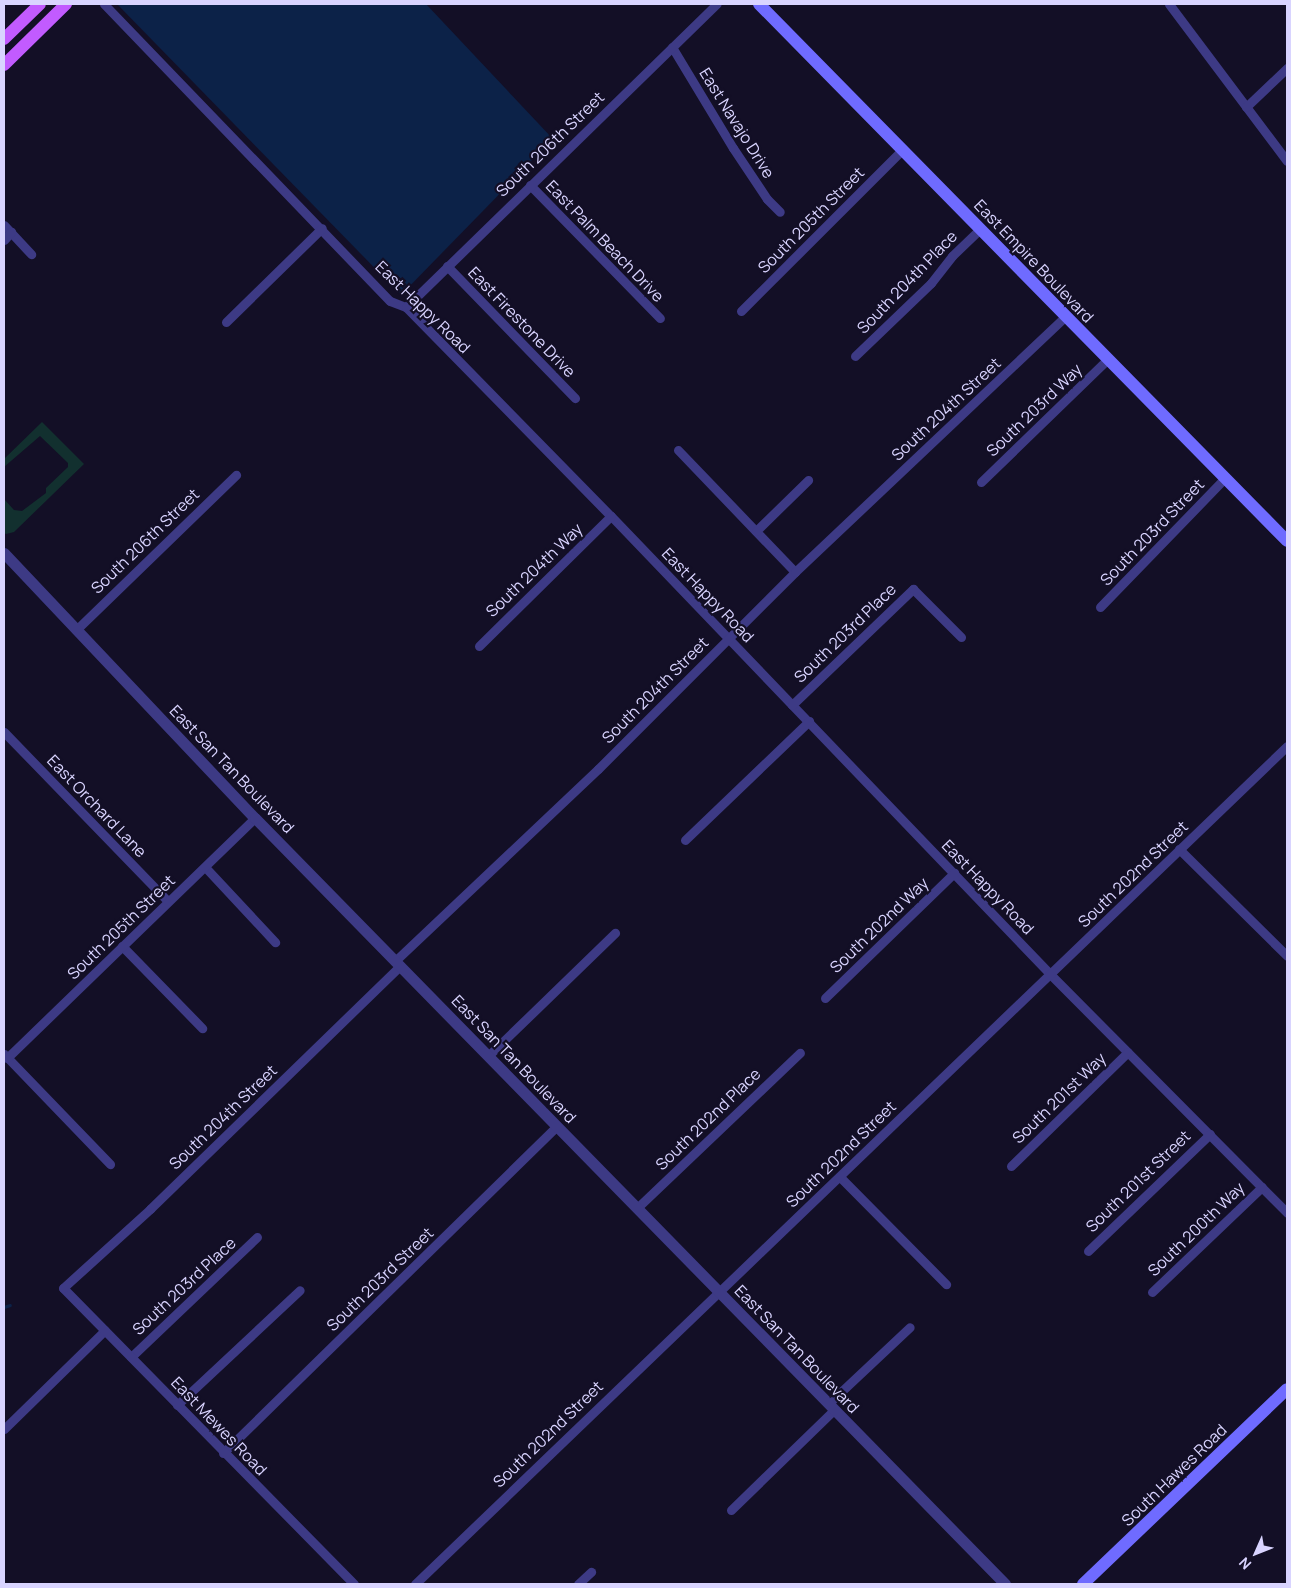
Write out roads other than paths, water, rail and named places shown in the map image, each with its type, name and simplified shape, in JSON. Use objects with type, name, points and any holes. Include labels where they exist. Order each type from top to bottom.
[{"type":"main road","points":[[4,39],[40,4]]},
{"type":"main road","points":[[4,65],[66,4]]},
{"type":"main road","name":"East Empire Boulevard","points":[[759,4],[1287,541]]},
{"type":"main road","name":"South Hawes Road","points":[[1083,1584],[1287,1388]]},
{"type":"street","name":"East Happy Road","points":[[104,4],[322,228],[390,301],[406,307],[611,516],[1050,974],[1287,1213]]},
{"type":"street","name":"South 206th Street","points":[[406,307],[717,4]]},
{"type":"street","points":[[1170,4],[1287,161]]},
{"type":"street","name":"East Navajo Drive","points":[[672,47],[733,148],[767,199],[780,212]]},
{"type":"street","points":[[1246,107],[1287,68]]},
{"type":"street","name":"South 205th Street","points":[[741,310],[902,150]]},
{"type":"street","name":"East Palm Beach Drive","points":[[530,185],[660,318]]},
{"type":"street","points":[[4,225],[31,254]]},
{"type":"street","points":[[226,322],[322,228]]},
{"type":"street","name":"South 204th Place","points":[[855,356],[931,283],[952,256],[980,229]]},
{"type":"street","points":[[4,240],[11,232]]},
{"type":"street","name":"East Firestone Drive","points":[[447,266],[575,398]]},
{"type":"street","name":"South 204th Street","points":[[63,1288],[150,1209],[398,963],[598,769],[795,572],[1066,316]]},
{"type":"street","name":"South 203rd Way","points":[[981,482],[1108,359]]},
{"type":"street","points":[[678,450],[795,572]]},
{"type":"street","name":"South 206th Street","points":[[76,630],[236,474]]},
{"type":"street","name":"South 203rd Street","points":[[1100,608],[1225,478]]},
{"type":"street","points":[[756,531],[808,480]]},
{"type":"street","name":"South 204th Way","points":[[479,646],[611,516]]},
{"type":"street","name":"East San Tan Boulevard","points":[[4,553],[255,818],[1005,1584]]},
{"type":"street","name":"South 203rd Place","points":[[792,705],[913,589],[961,637]]},
{"type":"street","points":[[685,840],[809,721]]},
{"type":"street","name":"East Orchard Lane","points":[[4,732],[168,901]]},
{"type":"street","name":"South 202nd Street","points":[[415,1584],[1287,746]]},
{"type":"street","name":"South 205th Street","points":[[6,1056],[255,818]]},
{"type":"street","points":[[1179,849],[1287,956]]},
{"type":"street","points":[[205,867],[275,942]]},
{"type":"street","name":"South 202nd Way","points":[[825,998],[954,873]]},
{"type":"street","points":[[488,1056],[615,933]]},
{"type":"street","points":[[122,946],[202,1028]]},
{"type":"street","name":"South 201st Way","points":[[1011,1166],[1128,1052]]},
{"type":"street","name":"South 202nd Place","points":[[637,1208],[800,1053]]},
{"type":"street","points":[[6,1056],[110,1164]]},
{"type":"street","name":"South 203rd Street","points":[[223,1453],[557,1126]]},
{"type":"street","name":"South 201st Street","points":[[1088,1251],[1210,1134]]},
{"type":"street","points":[[840,1177],[946,1284]]},
{"type":"street","name":"South 200th Way","points":[[1152,1292],[1262,1187]]},
{"type":"street","name":"South 203rd Place","points":[[131,1357],[257,1238]]},
{"type":"street","name":"East Mewes Road","points":[[63,1288],[106,1330],[223,1453],[354,1584]]},
{"type":"street","points":[[177,1405],[300,1290]]},
{"type":"street","points":[[731,1510],[910,1327]]},
{"type":"street","points":[[4,1428],[106,1330]]},
{"type":"street","points":[[578,1584],[591,1572]]},
{"type":"water","points":[[117,4],[426,4],[553,139],[401,295]]},
{"type":"waterway","points":[[4,1307],[10,1305]]}]
